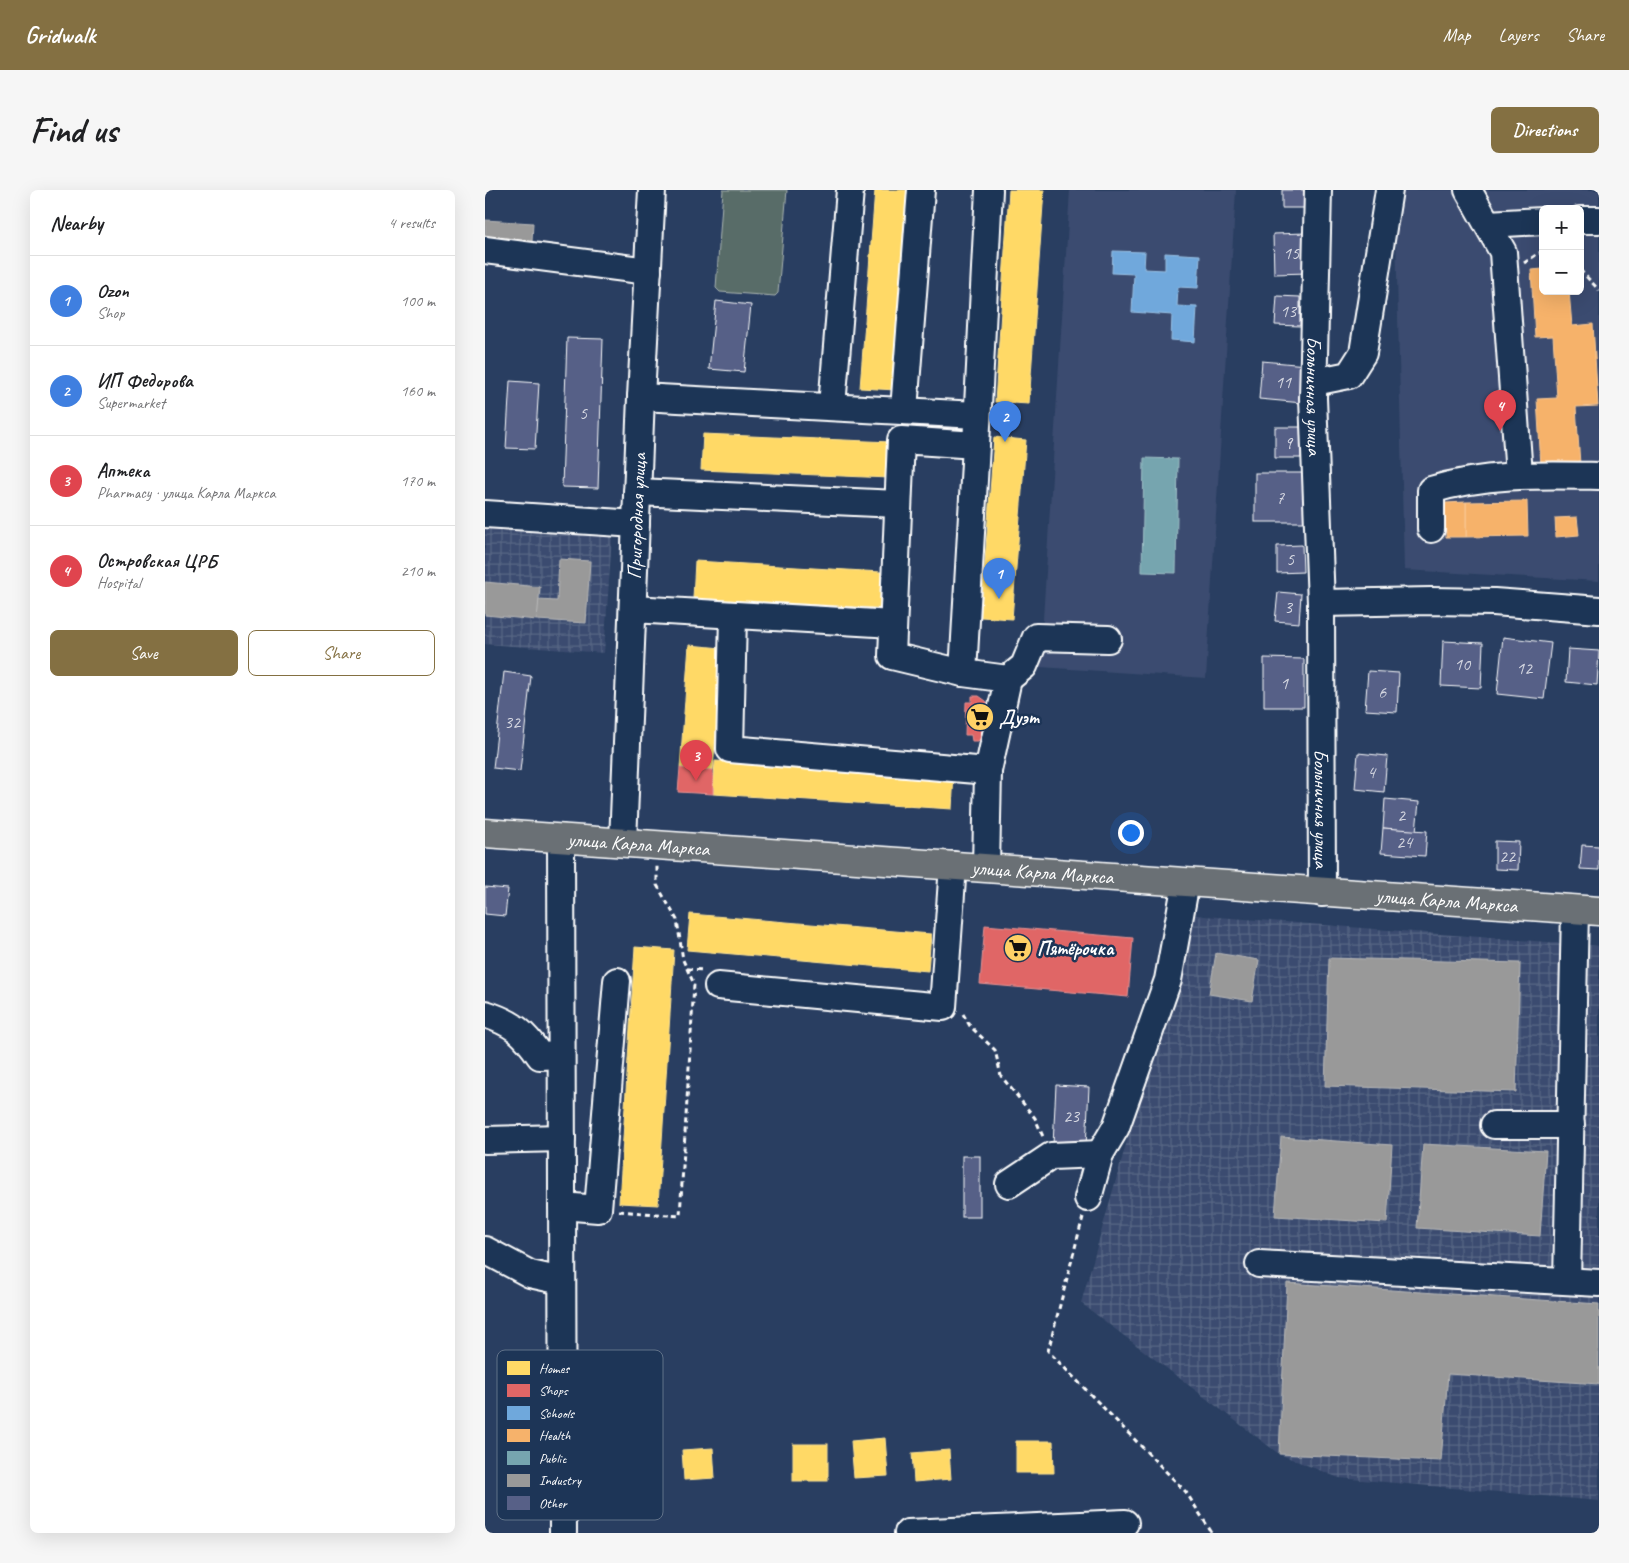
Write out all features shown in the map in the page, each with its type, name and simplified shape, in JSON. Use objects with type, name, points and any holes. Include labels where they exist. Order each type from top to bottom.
[{"type":"main road","name":"улица Карла Маркса","points":[[485,833],[953,865],[1322,893],[1587,910]]},
{"type":"street","name":"Пригородная улица","points":[[623,842],[641,397],[652,190]]},
{"type":"street","points":[[832,406],[850,190]]},
{"type":"street","points":[[904,410],[921,190]]},
{"type":"street","points":[[963,673],[989,190]]},
{"type":"street","name":"Больничная улица","points":[[1317,190],[1313,382],[1321,603],[1322,893]]},
{"type":"street","points":[[1313,382],[1349,374],[1363,353],[1389,190]]},
{"type":"street","points":[[1467,190],[1503,252],[1519,475]]},
{"type":"street","points":[[1488,224],[1539,221]]},
{"type":"street","points":[[485,250],[648,271]]},
{"type":"street","points":[[641,397],[977,415]]},
{"type":"street","points":[[976,445],[901,440],[892,656],[963,673],[1008,679]]},
{"type":"street","points":[[1431,529],[1431,490],[1455,482],[1519,475],[1599,476]]},
{"type":"street","points":[[637,492],[898,504]]},
{"type":"street","points":[[485,514],[636,524]]},
{"type":"street","points":[[1321,603],[1458,601],[1599,610]]},
{"type":"street","points":[[633,609],[893,624]]},
{"type":"street","points":[[733,615],[730,749],[988,771]]},
{"type":"street","points":[[985,868],[988,771],[1008,679],[1025,666],[1036,638],[1108,639]]},
{"type":"street","points":[[561,838],[562,1350]]},
{"type":"street","points":[[718,986],[943,1007],[953,865]]},
{"type":"street","points":[[1088,1198],[1100,1154],[1116,1127],[1168,980],[1186,882]]},
{"type":"street","points":[[1567,1281],[1571,1125],[1587,910]]},
{"type":"street","points":[[562,1206],[598,1209],[617,982]]},
{"type":"street","points":[[485,1014],[508,1021],[527,1038],[540,1056],[561,1055]]},
{"type":"street","points":[[1494,1125],[1571,1125]]},
{"type":"street","points":[[485,1140],[562,1138]]},
{"type":"street","points":[[1009,1184],[1051,1156],[1100,1154]]},
{"type":"street","points":[[485,1250],[530,1274],[562,1281]]},
{"type":"street","points":[[1259,1264],[1599,1283]]},
{"type":"street","points":[[563,1520],[563,1533]]},
{"type":"street","points":[[908,1533],[1125,1523]]},
{"type":"path","points":[[1584,274],[1599,290]]},
{"type":"path","points":[[598,1209],[680,1216],[694,984],[683,960],[677,920],[657,885],[656,844]]},
{"type":"path","points":[[943,1007],[961,1010],[970,1026],[995,1050],[1001,1076],[1035,1118],[1051,1156]]},
{"type":"path","points":[[1088,1198],[1048,1351],[1186,1492],[1212,1533]]},
{"type":"shaded area","points":[[1070,190],[1236,190],[1206,678],[1040,667]]},
{"type":"shaded area","points":[[1395,190],[1599,190],[1599,581],[1404,570]]},
{"type":"shaded area","points":[[485,499],[614,508],[604,653],[485,644]]},
{"type":"shaded area","points":[[1191,915],[1599,946],[1599,1501],[1339,1478],[1279,1454],[1081,1303]]},
{"type":"green space","points":[[723,190],[787,190],[778,293],[775,296],[720,292],[716,288]]},
{"type":"building: Homes","points":[[875,190],[912,190],[896,390],[860,388]]},
{"type":"building: Homes","points":[[1009,190],[1044,190],[1029,404],[995,402]]},
{"type":"building: Homes","points":[[703,434],[891,442],[889,478],[701,470]]},
{"type":"building: Homes","points":[[994,437],[1026,440],[1012,619],[981,617]]},
{"type":"building: Homes","points":[[695,561],[881,572],[879,608],[693,598]]},
{"type":"building: Homes","points":[[689,645],[722,648],[713,770],[680,768]]},
{"type":"building: Homes","points":[[715,761],[954,775],[952,809],[713,794]]},
{"type":"building: Homes","points":[[690,914],[931,934],[928,971],[687,950]]},
{"type":"building: Homes","points":[[635,947],[674,950],[658,1205],[619,1203]]},
{"type":"building: Homes","points":[[885,1438],[888,1476],[854,1478],[851,1441]]},
{"type":"building: Homes","points":[[1016,1441],[1053,1441],[1054,1473],[1016,1473]]},
{"type":"building: Homes","points":[[793,1444],[828,1444],[828,1481],[793,1481]]},
{"type":"building: Homes","points":[[713,1448],[715,1478],[684,1480],[682,1450]]},
{"type":"building: Homes","points":[[949,1450],[951,1479],[914,1482],[912,1453]]},
{"type":"building: Shops","name":"Дуэт","points":[[972,696],[979,696],[986,701],[994,713],[989,734],[978,741],[972,741],[971,735],[965,735],[966,702],[972,702]]},
{"type":"building: Shops","points":[[680,768],[713,770],[713,794],[678,792]]},
{"type":"building: Shops","points":[[985,925],[1133,938],[1128,997],[980,984]]},
{"type":"building: Schools","points":[[1113,251],[1145,252],[1144,269],[1165,270],[1165,253],[1200,255],[1198,288],[1178,287],[1177,306],[1197,307],[1195,342],[1171,340],[1172,315],[1132,312],[1134,274],[1112,273]]},
{"type":"building: Health","points":[[1539,269],[1539,295],[1569,295],[1572,326],[1593,324],[1598,406],[1576,407],[1580,464],[1541,466],[1537,399],[1557,398],[1553,336],[1535,337],[1531,270]]},
{"type":"building: Health","points":[[1527,501],[1528,536],[1466,537],[1466,502]]},
{"type":"building: Health","points":[[1466,502],[1466,537],[1446,537],[1445,503]]},
{"type":"building: Health","points":[[1577,517],[1579,535],[1556,537],[1555,518]]},
{"type":"building: Public","points":[[1144,458],[1178,459],[1176,573],[1142,572]]},
{"type":"building: Industry","points":[[485,220],[533,223],[532,242],[485,239]]},
{"type":"building: Industry","points":[[559,559],[590,561],[586,623],[537,620],[538,600],[557,601]]},
{"type":"building: Industry","points":[[485,582],[540,587],[537,620],[485,615]]},
{"type":"building: Industry","points":[[1216,953],[1259,960],[1252,1001],[1209,994]]},
{"type":"building: Industry","points":[[1329,958],[1520,963],[1516,1092],[1325,1086]]},
{"type":"building: Industry","points":[[1281,1137],[1392,1145],[1387,1223],[1275,1216]]},
{"type":"building: Industry","points":[[1423,1144],[1546,1151],[1540,1236],[1417,1228]]},
{"type":"building: Industry","points":[[1287,1283],[1599,1304],[1599,1384],[1448,1374],[1441,1461],[1279,1454]]},
{"type":"building: Other","points":[[1282,190],[1306,190],[1306,208],[1282,208]]},
{"type":"building: Other","points":[[1307,233],[1308,273],[1274,274],[1273,234]]},
{"type":"building: Other","points":[[1277,296],[1300,297],[1300,326],[1275,325]]},
{"type":"building: Other","points":[[716,301],[751,305],[744,372],[709,369]]},
{"type":"building: Other","points":[[567,338],[603,339],[598,488],[562,487]]},
{"type":"building: Other","points":[[1262,361],[1306,365],[1303,403],[1259,399]]},
{"type":"building: Other","points":[[510,381],[539,383],[535,449],[506,448]]},
{"type":"building: Other","points":[[1275,427],[1301,427],[1301,458],[1275,458]]},
{"type":"building: Other","points":[[1255,473],[1305,473],[1305,522],[1255,522]]},
{"type":"building: Other","points":[[1302,545],[1303,572],[1277,573],[1277,546]]},
{"type":"building: Other","points":[[1278,592],[1301,594],[1299,623],[1275,621]]},
{"type":"building: Other","points":[[1503,637],[1551,643],[1544,699],[1497,694]]},
{"type":"building: Other","points":[[1443,641],[1483,643],[1481,688],[1441,686]]},
{"type":"building: Other","points":[[1568,649],[1599,651],[1597,685],[1566,682]]},
{"type":"building: Other","points":[[1264,658],[1304,659],[1304,707],[1264,707]]},
{"type":"building: Other","points":[[1368,671],[1399,673],[1397,712],[1365,710]]},
{"type":"building: Other","points":[[504,672],[531,676],[520,771],[493,768]]},
{"type":"building: Other","points":[[1358,753],[1387,756],[1384,792],[1355,789]]},
{"type":"building: Other","points":[[1385,799],[1419,802],[1416,831],[1383,828]]},
{"type":"building: Other","points":[[1383,828],[1427,831],[1425,856],[1381,853]]},
{"type":"building: Other","points":[[1495,841],[1519,842],[1518,870],[1495,869]]},
{"type":"building: Other","points":[[1582,845],[1599,846],[1599,870],[1580,869]]},
{"type":"building: Other","points":[[485,887],[508,889],[505,916],[485,914]]},
{"type":"building: Other","points":[[1056,1085],[1089,1087],[1086,1147],[1053,1145]]},
{"type":"building: Other","points":[[962,1156],[980,1156],[980,1217],[962,1217]]},
{"type":"place","name":"Островская ЦРБ","points":[[1500,431]]},
{"type":"place","name":"ИП Федорова","points":[[1005,442]]},
{"type":"place","name":"Ozon","points":[[999,599]]},
{"type":"place","name":"Дуэт","points":[[980,717]]},
{"type":"place","name":"Аптека","points":[[696,781]]},
{"type":"place","name":"Пятёрочка","points":[[1018,948]]}]
